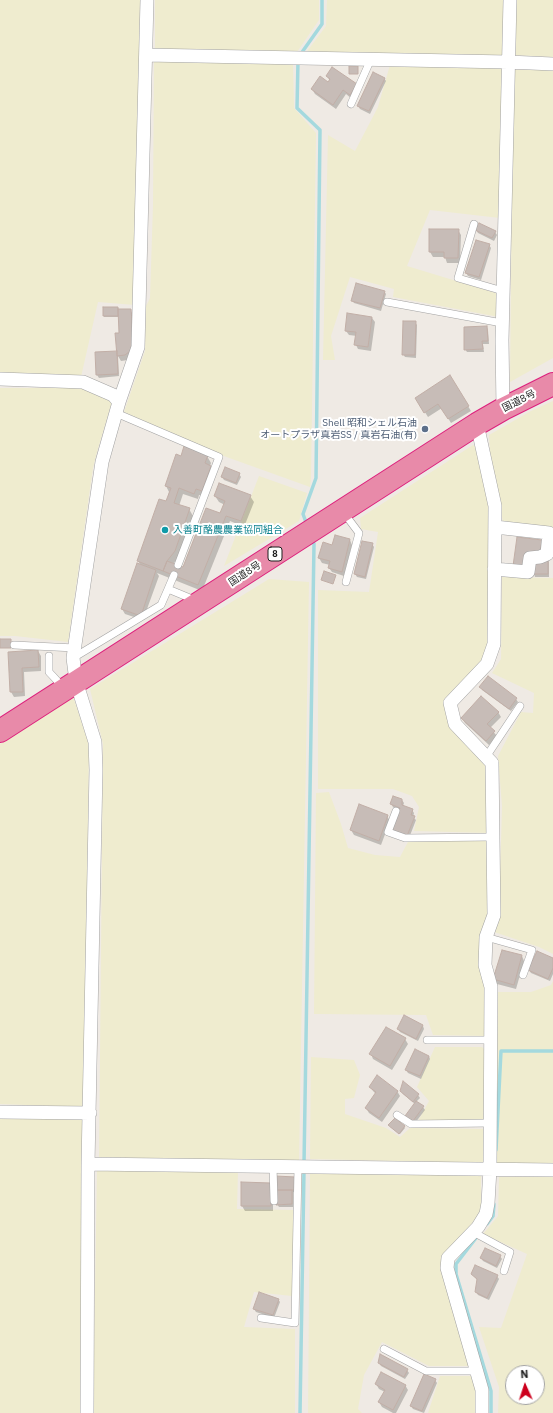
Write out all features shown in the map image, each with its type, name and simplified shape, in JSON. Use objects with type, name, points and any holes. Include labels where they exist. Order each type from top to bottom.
[{"type":"highway","name":"国道8号","points":[[0,731],[477,424],[553,384]]},
{"type":"street","points":[[87,1413],[88,1164],[96,770],[95,742],[70,685],[102,462],[138,347],[147,0]]},
{"type":"street","points":[[503,409],[502,323],[510,0]]},
{"type":"street","points":[[146,56],[371,59],[553,64]]},
{"type":"street","points":[[0,379],[82,382],[113,395],[118,407]]},
{"type":"street","points":[[477,424],[495,506],[494,644],[487,664],[450,703],[455,724],[492,762],[494,915],[486,937],[485,965],[491,987],[490,1170],[486,1214],[478,1227],[448,1258],[447,1268],[482,1390],[482,1413]]},
{"type":"street","points":[[494,569],[528,572],[530,558],[540,557],[547,554],[549,533],[495,527]]},
{"type":"street","points":[[0,1112],[90,1113]]},
{"type":"street","points":[[88,1164],[553,1170]]},
{"type":"lane","points":[[351,104],[371,59]]},
{"type":"lane","points":[[474,224],[458,278],[503,290]]},
{"type":"lane","points":[[387,302],[502,323]]},
{"type":"lane","points":[[118,407],[219,457],[178,565]]},
{"type":"lane","points":[[342,511],[359,533],[346,582]]},
{"type":"lane","points":[[14,645],[74,653],[161,605],[174,575]]},
{"type":"lane","points":[[168,589],[200,602]]},
{"type":"lane","points":[[49,656],[49,672],[70,685]]},
{"type":"lane","points":[[486,757],[520,706]]},
{"type":"lane","points":[[396,811],[388,832],[405,838],[493,837]]},
{"type":"lane","points":[[486,937],[532,950],[523,975]]},
{"type":"lane","points":[[427,1040],[491,1040]]},
{"type":"lane","points":[[397,1115],[411,1124],[490,1123]]},
{"type":"lane","points":[[273,1166],[274,1201]]},
{"type":"lane","points":[[261,1318],[295,1323],[298,1167]]},
{"type":"lane","points":[[473,1232],[510,1252],[504,1271]]},
{"type":"lane","points":[[384,1349],[426,1371],[476,1371]]},
{"type":"shaded area","points":[[0,0],[140,0],[135,305],[98,302],[81,377],[0,375]]},
{"type":"shaded area","points":[[155,0],[319,0],[319,20],[295,55],[155,51]]},
{"type":"shaded area","points":[[327,0],[506,0],[505,57],[305,54],[326,26]]},
{"type":"shaded area","points":[[515,0],[553,0],[553,57],[513,55]]},
{"type":"shaded area","points":[[157,60],[293,63],[294,108],[316,133],[310,487],[221,455],[124,412],[145,351],[146,306],[150,298],[153,205],[154,62]]},
{"type":"shaded area","points":[[390,65],[500,67],[504,70],[500,218],[430,210],[407,266],[499,294],[499,317],[393,297],[394,289],[350,277],[331,336],[335,360],[323,360],[328,135],[355,151],[378,107]]},
{"type":"shaded area","points":[[513,70],[553,70],[553,358],[510,382]]},
{"type":"shaded area","points":[[0,388],[81,388],[112,402],[93,468],[68,642],[15,636],[0,636]]},
{"type":"shaded area","points":[[553,401],[553,529],[503,522],[490,453],[489,435],[531,411]]},
{"type":"shaded area","points":[[473,445],[481,450],[492,506],[491,641],[485,659],[444,699],[450,728],[487,767],[489,833],[414,831],[419,807],[412,796],[393,789],[318,789],[318,590],[369,592],[378,532],[361,529],[360,518]]},
{"type":"shaded area","points":[[259,476],[307,493],[299,521],[224,566]]},
{"type":"shaded area","points":[[502,577],[553,578],[553,954],[539,947],[494,932],[499,914],[502,806],[498,756],[521,712],[533,713],[534,693],[492,673],[501,659]]},
{"type":"shaded area","points":[[269,579],[309,582],[299,1162],[99,1157],[103,744],[90,689]]},
{"type":"shaded area","points":[[73,696],[89,745],[84,1107],[0,1104],[0,744]]},
{"type":"shaded area","points":[[329,792],[348,848],[375,855],[400,857],[409,840],[490,841],[489,911],[485,987],[487,1036],[433,1035],[426,1015],[314,1014],[316,793]]},
{"type":"shaded area","points":[[553,981],[553,1165],[494,1164],[498,992],[531,992],[551,985]]},
{"type":"shaded area","points":[[435,1047],[482,1047],[485,1050],[485,1121],[418,1121],[429,1101],[417,1087]]},
{"type":"shaded area","points":[[311,1057],[354,1060],[360,1075],[354,1098],[345,1099],[345,1114],[386,1128],[400,1137],[410,1128],[484,1129],[484,1163],[310,1159]]},
{"type":"shaded area","points":[[0,1118],[84,1119],[81,1413],[0,1413]]},
{"type":"shaded area","points":[[97,1169],[238,1171],[237,1209],[294,1210],[292,1296],[254,1292],[244,1327],[295,1329],[295,1413],[93,1413]]},
{"type":"shaded area","points":[[310,1172],[481,1176],[481,1210],[479,1215],[445,1255],[442,1262],[443,1278],[470,1366],[429,1366],[382,1342],[364,1375],[358,1409],[362,1413],[308,1413]]},
{"type":"shaded area","points":[[499,1177],[553,1177],[553,1413],[498,1413],[499,1387],[479,1327],[501,1328],[527,1254],[483,1234],[498,1216]]},
{"type":"shaded area","points":[[440,1376],[473,1376],[478,1391],[477,1413],[428,1413]]},
{"type":"building","points":[[349,66],[358,66],[358,74],[349,74]]},
{"type":"building","points":[[332,67],[357,84],[350,95],[343,90],[333,105],[311,89],[320,76],[328,82],[330,79],[326,76]]},
{"type":"building","points":[[373,72],[385,78],[369,111],[357,106]]},
{"type":"building","points":[[479,223],[496,231],[492,238],[475,230]]},
{"type":"building","points":[[429,229],[459,229],[458,258],[444,258],[444,252],[429,252]]},
{"type":"building","points":[[476,240],[490,244],[479,277],[465,273]]},
{"type":"building","points":[[356,283],[385,291],[380,308],[351,301]]},
{"type":"building","points":[[103,307],[118,307],[118,316],[103,316]]},
{"type":"building","points":[[118,309],[131,309],[134,348],[125,355],[117,356],[115,333],[119,333]]},
{"type":"building","points":[[347,313],[372,317],[368,347],[354,345],[356,332],[345,331]]},
{"type":"building","points":[[403,321],[416,321],[415,355],[402,355]]},
{"type":"building","points":[[487,326],[488,341],[482,341],[483,349],[464,350],[464,327]]},
{"type":"building","points":[[117,351],[118,374],[96,375],[95,352]]},
{"type":"building","points":[[450,375],[469,406],[448,419],[438,404],[424,413],[415,398]]},
{"type":"building","name":"入善町酪農農業協同組合","points":[[184,446],[208,455],[205,463],[211,466],[202,491],[196,489],[194,494],[179,488],[174,503],[190,508],[175,551],[167,561],[163,571],[137,561],[159,499],[166,501],[171,488],[165,486],[176,454],[181,456]]},
{"type":"building","points":[[225,467],[240,473],[236,483],[221,477]]},
{"type":"building","points":[[219,483],[251,495],[241,521],[226,516],[198,585],[163,571],[167,561],[183,567],[206,508],[220,513],[225,501],[214,496]]},
{"type":"building","points":[[335,535],[350,539],[342,572],[328,568],[330,561],[318,558],[323,542],[332,545]]},
{"type":"building","points":[[517,537],[542,540],[540,557],[524,567],[513,566]]},
{"type":"building","points":[[362,541],[373,543],[365,577],[354,574]]},
{"type":"building","points":[[532,558],[548,558],[548,574],[533,574]]},
{"type":"building","points":[[137,563],[156,570],[141,616],[121,609]]},
{"type":"building","points":[[324,571],[336,575],[333,584],[321,580]]},
{"type":"building","points":[[0,639],[11,639],[11,648],[0,648]]},
{"type":"building","points":[[38,650],[39,667],[22,668],[23,692],[10,692],[8,652]]},
{"type":"building","points":[[488,676],[517,698],[509,709],[479,687]]},
{"type":"building","points":[[481,696],[499,712],[487,724],[495,731],[486,741],[461,718]]},
{"type":"building","points":[[393,796],[402,799],[402,805],[413,809],[411,815],[415,816],[407,836],[392,830],[400,808],[390,804]]},
{"type":"building","points":[[359,804],[388,815],[379,841],[350,830]]},
{"type":"building","points":[[502,950],[522,955],[514,985],[493,979]]},
{"type":"building","points":[[537,951],[553,958],[553,968],[548,979],[528,970]]},
{"type":"building","points":[[404,1015],[423,1025],[416,1039],[397,1029]]},
{"type":"building","points":[[386,1027],[406,1038],[390,1066],[369,1054]]},
{"type":"building","points":[[415,1049],[429,1056],[420,1076],[405,1070]]},
{"type":"building","points":[[377,1075],[398,1091],[379,1118],[365,1108],[376,1092],[369,1087]]},
{"type":"building","points":[[403,1081],[419,1094],[413,1102],[400,1091]]},
{"type":"building","points":[[416,1101],[424,1106],[413,1121],[405,1116]]},
{"type":"building","points":[[395,1118],[405,1126],[399,1134],[388,1125]]},
{"type":"building","points":[[275,1176],[296,1177],[295,1190],[276,1190]]},
{"type":"building","points":[[241,1182],[271,1183],[271,1206],[241,1206]]},
{"type":"building","points":[[276,1190],[292,1190],[292,1204],[276,1205]]},
{"type":"building","points":[[485,1248],[501,1255],[496,1266],[480,1258]]},
{"type":"building","points":[[475,1265],[498,1275],[487,1298],[475,1292],[477,1279],[471,1274]]},
{"type":"building","points":[[259,1292],[279,1299],[273,1315],[253,1309]]},
{"type":"building","points":[[380,1354],[408,1369],[404,1377],[378,1363]]},
{"type":"building","points":[[381,1372],[406,1385],[393,1410],[378,1402],[385,1390],[375,1384]]},
{"type":"building","points":[[424,1374],[436,1379],[422,1411],[410,1406]]},
{"type":"waterway","points":[[300,55],[322,24],[322,0]]},
{"type":"waterway","points":[[298,61],[297,108],[320,130],[316,478],[303,514],[307,525]]},
{"type":"waterway","points":[[304,1164],[314,544],[312,539]]},
{"type":"waterway","points":[[496,1150],[501,1051],[553,1051]]},
{"type":"waterway","points":[[300,1413],[304,1170]]},
{"type":"waterway","points":[[487,1224],[493,1216],[494,1204]]},
{"type":"waterway","points":[[476,1238],[456,1264],[456,1274],[491,1391],[491,1413]]},
{"type":"place","name":"Shell 昭和シェル石油 オートプラザ真岩SS / 真岩石油(有)","points":[[425,429]]},
{"type":"place","name":"入善町酪農農業協同組合","points":[[165,530]]}]
